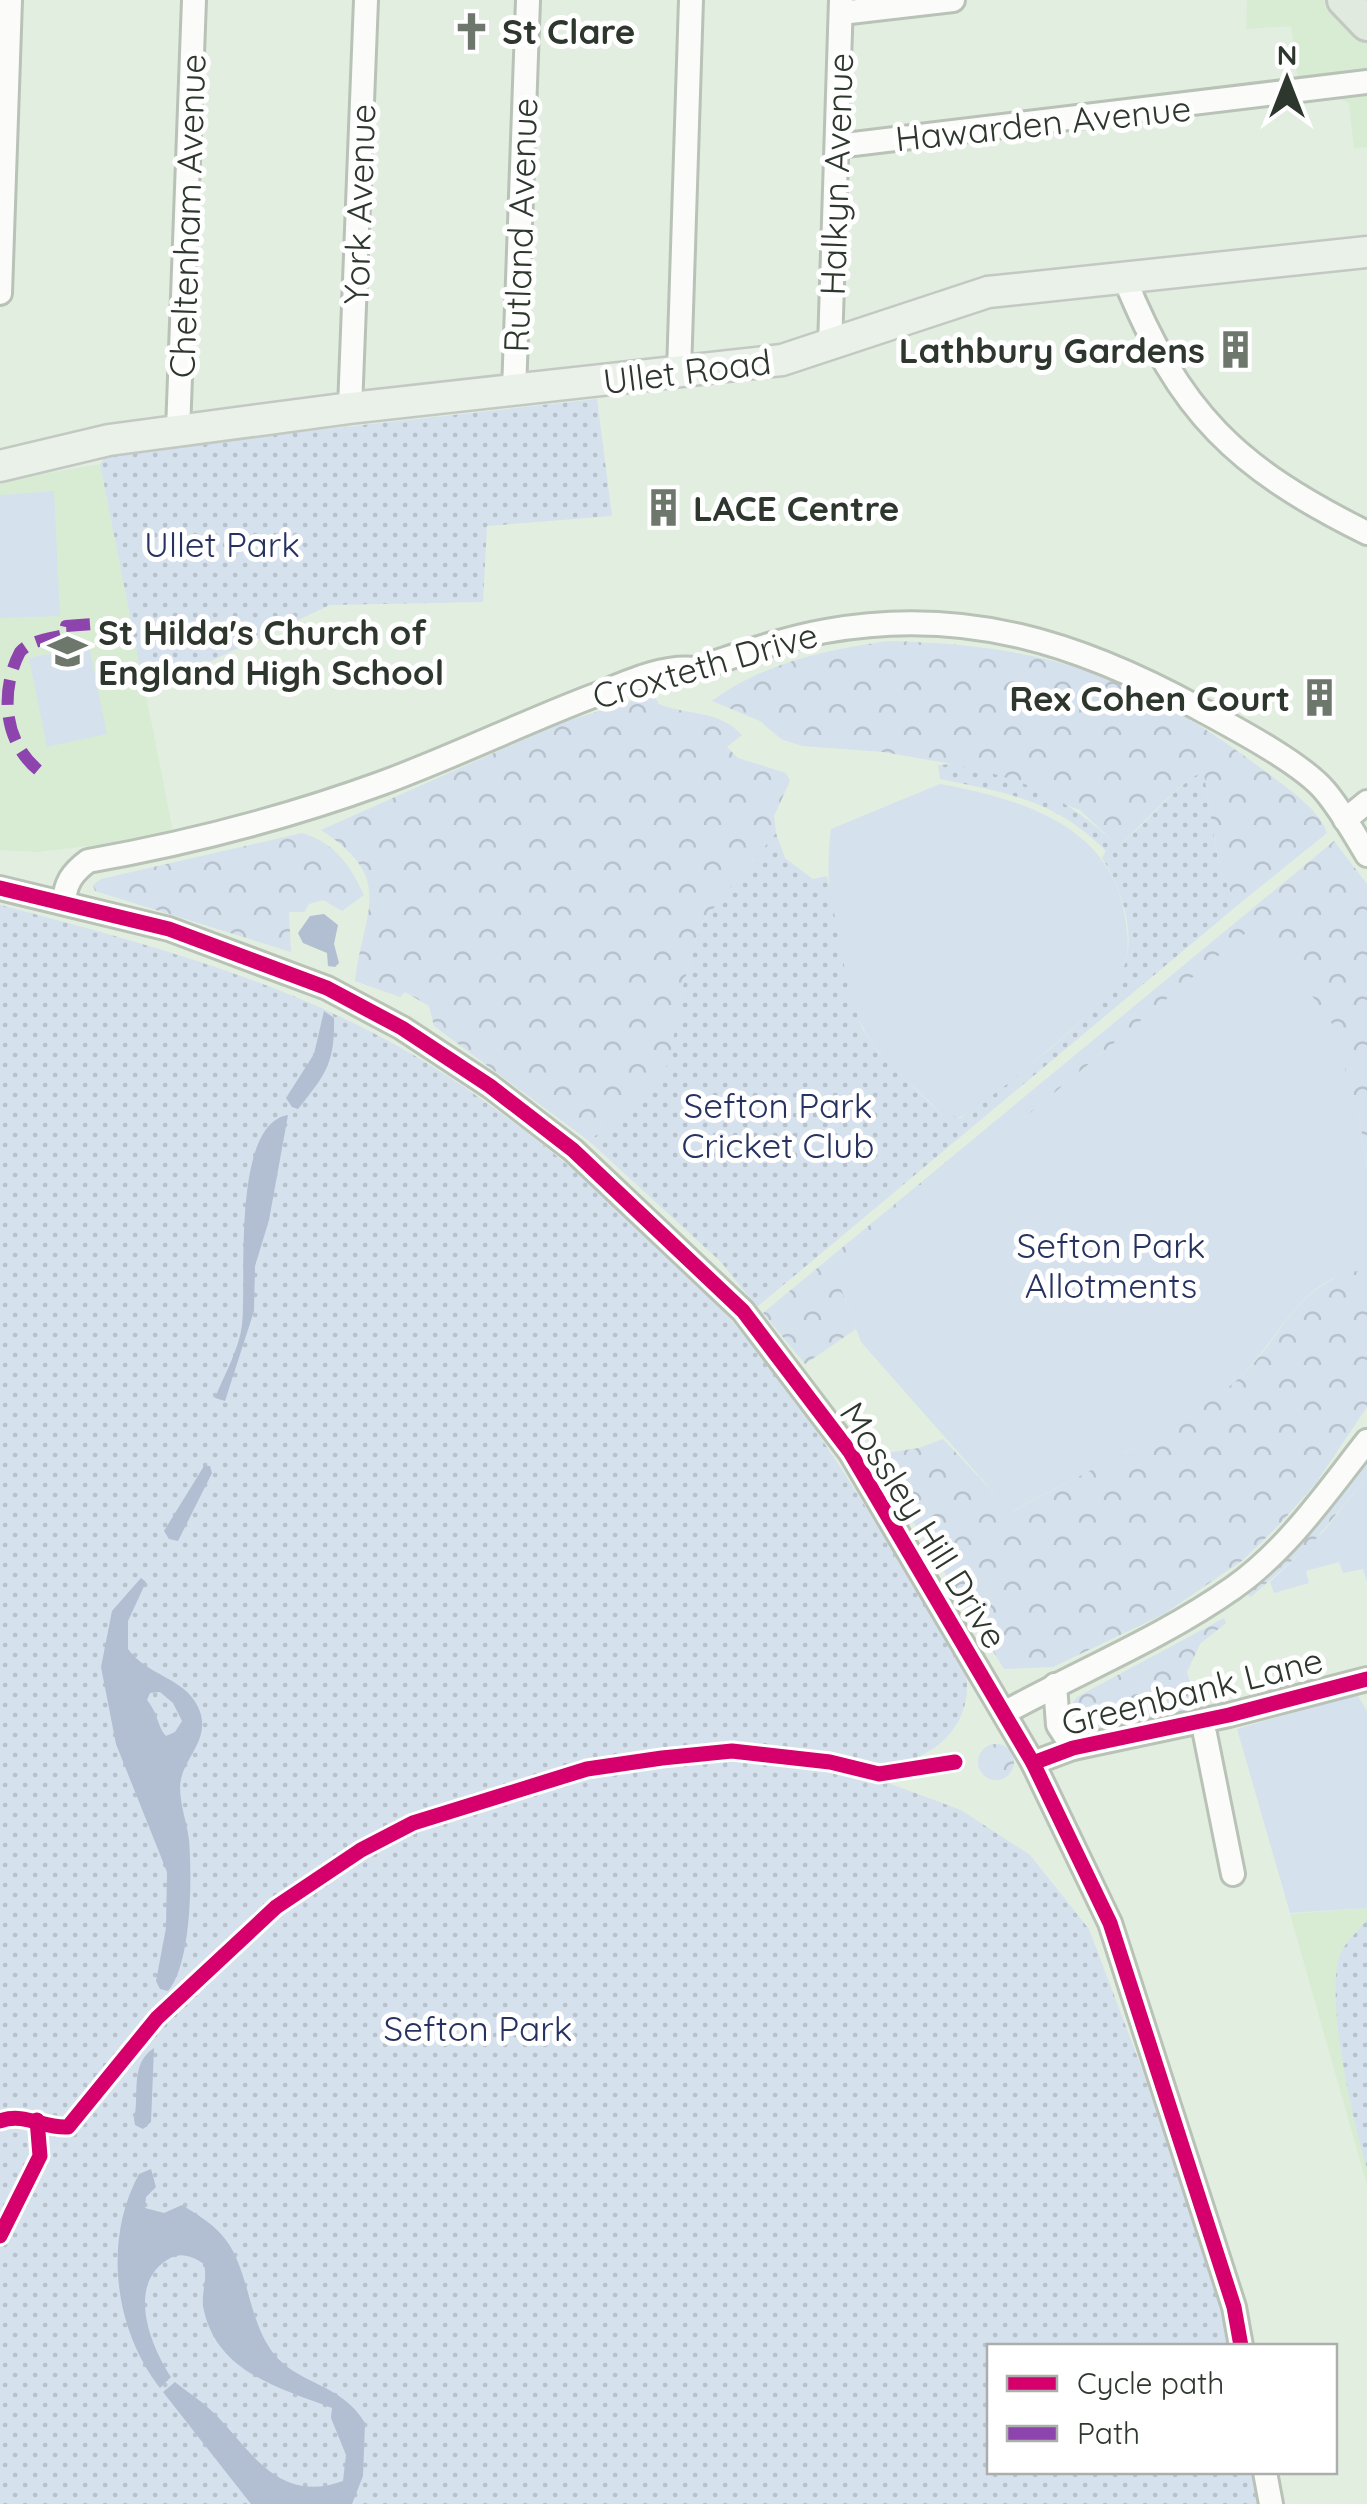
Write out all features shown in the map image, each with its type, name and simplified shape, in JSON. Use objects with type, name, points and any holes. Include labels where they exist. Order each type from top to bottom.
[{"type":"highway","points":[[1344,0],[1367,24]]},
{"type":"main road","name":"Ullet Road","points":[[0,466],[84,444],[178,431],[782,360],[988,292],[1367,252]]},
{"type":"street","points":[[0,294],[10,0]]},
{"type":"street","name":"Cheltenham Avenue","points":[[178,431],[194,0]]},
{"type":"street","name":"York Avenue","points":[[350,408],[366,0]]},
{"type":"street","name":"Rutland Avenue","points":[[514,391],[528,0]]},
{"type":"street","points":[[679,372],[691,0]]},
{"type":"street","points":[[841,7],[953,0]]},
{"type":"street","name":"Halkyn Avenue","points":[[830,347],[841,7]]},
{"type":"street","name":"Hawarden Avenue","points":[[838,146],[1297,94],[1367,82]]},
{"type":"street","points":[[1124,277],[1149,340],[1197,413],[1246,458],[1315,507],[1367,533]]},
{"type":"street","name":"Croxteth Drive","points":[[64,904],[65,888],[74,871],[88,861],[201,840],[277,818],[384,782],[630,682],[679,668],[694,670],[829,630],[897,624],[954,625],[1009,633],[1097,657],[1240,732],[1322,788],[1367,854]]},
{"type":"street","points":[[1345,820],[1367,802]]},
{"type":"street","name":"Mossley Hill Drive","points":[[0,888],[169,930],[326,988],[402,1028],[574,1150],[658,1226],[755,1327],[850,1452],[1004,1712],[1110,1923],[1234,2307],[1241,2344]]},
{"type":"street","points":[[1004,1712],[1162,1632],[1236,1586],[1307,1520],[1367,1440]]},
{"type":"street","name":"Greenbank Lane","points":[[1032,1764],[1073,1748],[1229,1715],[1367,1678]]},
{"type":"street","points":[[1055,1685],[1058,1725],[1073,1748]]},
{"type":"street","points":[[1205,1734],[1233,1874]]},
{"type":"street","points":[[1265,2474],[1271,2504]]},
{"type":"shaded area","points":[[1247,0],[1367,0],[1367,147],[1354,148],[1349,103],[1298,82],[1291,26],[1246,29]]},
{"type":"shaded area","name":"St Hilda's Church of England High School","points":[[100,464],[173,831],[37,852],[0,850],[0,481]]},
{"type":"shaded area","points":[[1367,1908],[1367,2185],[1290,1914]]},
{"type":"green space","name":"Ullet Park","points":[[597,399],[612,516],[487,526],[483,602],[330,605],[145,692],[100,464],[109,453]]},
{"type":"green space","points":[[54,491],[60,616],[0,618],[0,495]]},
{"type":"green space","points":[[888,641],[995,649],[1042,658],[1130,688],[1216,736],[1262,769],[1308,806],[1327,833],[1238,905],[1218,857],[1203,771],[1180,787],[1118,846],[1080,810],[952,764],[883,752],[802,746],[781,739],[760,721],[712,701],[752,677],[796,660]]},
{"type":"green space","points":[[89,646],[107,734],[47,747],[29,658]]},
{"type":"green space","points":[[653,694],[659,704],[713,717],[733,727],[742,735],[727,747],[738,758],[786,773],[790,781],[774,816],[776,833],[700,925],[682,990],[670,1063],[639,1100],[589,1141],[434,1026],[429,1006],[405,992],[400,997],[355,981],[368,915],[367,881],[360,864],[321,830],[561,723]]},
{"type":"green space","name":"Sefton Park Cricket Club","points":[[952,764],[1001,776],[1042,792],[1079,814],[1118,846],[1203,771],[1218,857],[1238,905],[757,1307],[721,1262],[589,1141],[639,1100],[669,1063],[682,990],[700,925],[776,833],[785,858],[813,879],[827,876],[849,991],[862,1028],[878,1052],[941,1114],[961,1118],[1025,1069],[1097,1005],[1124,967],[1128,925],[1121,896],[1102,858],[1106,851],[1049,809],[1009,794],[940,779],[938,765]]},
{"type":"green space","name":"Sefton Park Cricket Club","points":[[940,784],[1032,809],[1084,840],[1104,862],[1118,890],[1128,943],[1123,969],[1094,1008],[999,1093],[975,1110],[954,1118],[941,1114],[890,1065],[862,1026],[842,972],[829,881],[831,829]]},
{"type":"green space","points":[[302,833],[340,856],[364,895],[342,911],[323,900],[309,904],[304,912],[289,912],[291,952],[95,891],[93,885],[101,879]]},
{"type":"green space","points":[[1334,841],[1367,884],[1367,1170],[1360,1120],[1330,1018],[1254,926],[836,1275],[856,1329],[805,1364],[763,1313]]},
{"type":"green space","name":"Sefton Park","points":[[0,905],[242,976],[357,1025],[413,1055],[500,1112],[595,1188],[713,1300],[773,1371],[852,1485],[964,1665],[964,1707],[950,1734],[925,1753],[895,1763],[888,1783],[961,1810],[1030,1855],[1089,1929],[1225,2288],[1236,2344],[987,2344],[987,2474],[1259,2474],[1265,2504],[0,2504]]},
{"type":"green space","name":"Sefton Park Allotments","points":[[1254,926],[1330,1017],[1360,1120],[1367,1170],[1367,1272],[1345,1274],[1325,1282],[1293,1311],[1237,1380],[1188,1416],[1011,1512],[861,1342],[836,1275]]},
{"type":"green space","points":[[1351,1271],[1367,1272],[1367,1407],[1316,1483],[1243,1560],[1164,1614],[1053,1667],[1004,1669],[872,1455],[919,1448],[943,1439],[1012,1512],[1159,1434],[1214,1398],[1253,1364],[1313,1292]]},
{"type":"green space","points":[[1367,1441],[1367,1477],[1314,1541],[1251,1597],[1236,1586]]},
{"type":"green space","points":[[1367,1477],[1367,1581],[1363,1569],[1343,1573],[1339,1562],[1306,1571],[1309,1583],[1274,1593],[1270,1582],[1323,1532]]},
{"type":"green space","points":[[1224,1618],[1226,1623],[1200,1644],[1187,1672],[1198,1708],[1093,1729],[1073,1720],[1070,1706],[1077,1697]]},
{"type":"green space","points":[[1357,1694],[1367,1711],[1367,1908],[1290,1913],[1237,1729]]},
{"type":"green space","points":[[996,1744],[1009,1749],[1014,1762],[1009,1775],[996,1780],[983,1775],[978,1762],[983,1749]]},
{"type":"green space","points":[[1367,1920],[1367,2168],[1343,2063],[1336,1978],[1341,1953]]},
{"type":"water","points":[[324,914],[338,925],[334,944],[339,963],[335,967],[328,966],[327,953],[303,943],[298,933],[310,916]]},
{"type":"water","points":[[324,1011],[334,1018],[333,1047],[322,1077],[298,1109],[286,1098],[314,1054]]},
{"type":"water","points":[[288,1115],[269,1220],[255,1266],[254,1311],[225,1401],[215,1398],[235,1353],[242,1325],[250,1174],[257,1146],[270,1125]]},
{"type":"water","points":[[204,1466],[210,1466],[212,1473],[178,1541],[169,1539],[164,1531]]},
{"type":"water","points":[[141,1578],[146,1582],[128,1621],[128,1649],[145,1665],[184,1689],[202,1717],[200,1736],[180,1786],[189,1840],[190,1896],[182,1961],[168,1991],[160,1989],[156,1981],[166,1928],[167,1872],[116,1744],[101,1667],[112,1611]],"holes":[[[160,1692],[173,1703],[182,1721],[175,1732],[166,1736],[147,1700],[150,1693]]]},
{"type":"water","points":[[154,2048],[151,2122],[143,2129],[135,2125],[134,2119],[138,2071]]},
{"type":"water","points":[[151,2169],[156,2187],[146,2197],[145,2208],[164,2213],[182,2205],[216,2229],[237,2260],[258,2325],[274,2354],[295,2372],[344,2400],[365,2423],[363,2476],[352,2504],[251,2504],[163,2392],[175,2382],[214,2413],[256,2459],[285,2480],[302,2486],[343,2481],[346,2455],[331,2418],[332,2408],[254,2376],[223,2350],[204,2311],[204,2264],[195,2259],[172,2257],[155,2271],[148,2285],[145,2301],[150,2334],[171,2377],[160,2388],[144,2365],[124,2312],[118,2255],[128,2200],[139,2174]]},
{"type":"marked path","points":[[38,770],[18,745],[8,714],[9,682],[20,652],[35,642],[64,635],[66,626],[108,623]]},
{"type":"cycle path","points":[[0,888],[169,929],[327,988],[402,1028],[490,1086],[573,1150],[743,1311],[850,1452],[1033,1763],[1110,1923],[1234,2307],[1241,2344]]},
{"type":"cycle path","points":[[1033,1763],[1073,1748],[1229,1715],[1367,1679]]},
{"type":"cycle path","points":[[0,2121],[18,2118],[68,2127],[157,2018],[276,1907],[361,1850],[413,1823],[587,1769],[662,1758],[732,1751],[830,1762],[879,1774],[955,1762]]},
{"type":"cycle path","points":[[0,2236],[40,2156],[37,2120]]},
{"type":"place","name":"St Clare","points":[[472,31]]},
{"type":"place","name":"Lathbury Gardens","points":[[1235,350]]},
{"type":"place","name":"LACE Centre","points":[[663,508]]},
{"type":"place","name":"St Hilda's Church of England High School","points":[[68,652]]},
{"type":"place","name":"Rex Cohen Court","points":[[1320,698]]}]
